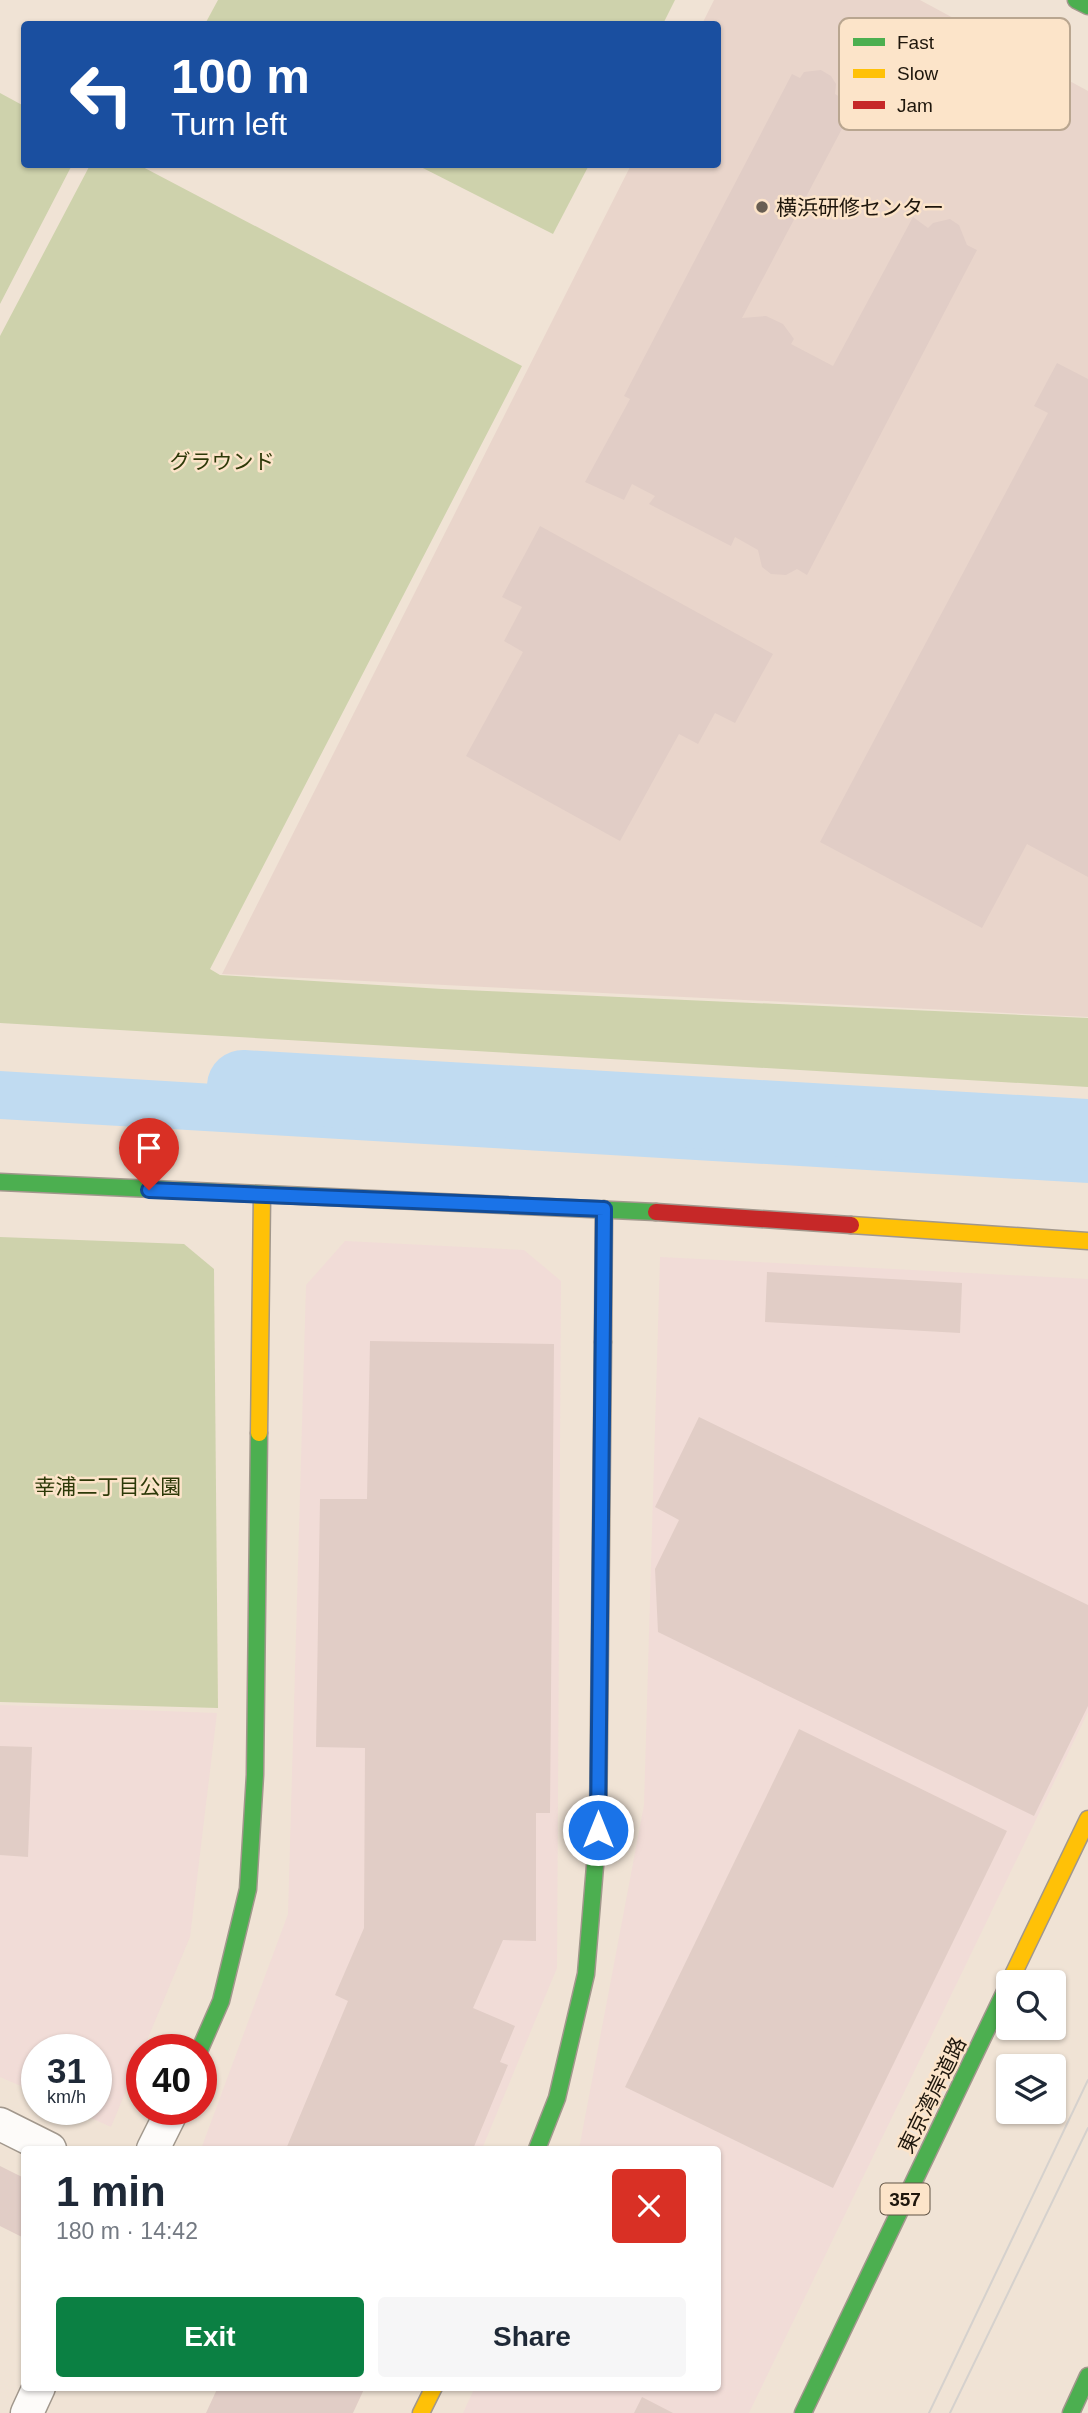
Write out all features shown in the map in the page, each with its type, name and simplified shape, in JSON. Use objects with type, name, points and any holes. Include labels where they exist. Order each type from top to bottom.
[{"type":"main road","points":[[1076,0],[1088,6]]},
{"type":"main road","points":[[0,1182],[261,1196],[604,1209],[1088,1241]]},
{"type":"main road","points":[[207,2034],[221,2001],[248,1889],[255,1774],[261,1196]]},
{"type":"main road","points":[[538,2146],[557,2098],[586,1974],[598,1830],[604,1209]]},
{"type":"main road","name":"東京湾岸道路","points":[[1016,1970],[1088,1819]]},
{"type":"main road","name":"357","points":[[1055,1886],[1088,1836]]},
{"type":"main road","name":"東京湾岸道路","points":[[803,2413],[996,2011]]},
{"type":"main road","points":[[1071,2413],[1088,2376]]},
{"type":"main road","points":[[421,2413],[432,2391]]},
{"type":"street","points":[[0,2124],[44,2146]]},
{"type":"street","points":[[154,2146],[165,2125]]},
{"type":"street","points":[[27,2413],[37,2391]]},
{"type":"shaded area","points":[[714,0],[920,0],[953,18],[839,18],[839,130],[1070,130],[1070,81],[1088,91],[1088,1017],[222,974],[629,168],[721,168],[721,21],[704,21]]},
{"type":"shaded area","points":[[345,1241],[524,1250],[561,1281],[557,1968],[483,2146],[202,2146],[210,2125],[217,2125],[217,2106],[288,1914],[306,1285]]},
{"type":"shaded area","points":[[660,1257],[1088,1279],[1088,1712],[749,2413],[463,2413],[473,2391],[721,2391],[721,2146],[580,2146],[644,1805]]},
{"type":"shaded area","points":[[0,1705],[217,1713],[190,1937],[150,2034],[126,2034],[126,2091],[112,2125],[112,2034],[21,2034],[21,2086],[0,2077]]},
{"type":"green space","points":[[218,0],[675,0],[664,21],[207,21]]},
{"type":"green space","points":[[0,93],[21,104],[21,168],[70,168],[0,304]]},
{"type":"green space","name":"グラウンド","points":[[88,168],[145,168],[522,366],[210,969],[220,975],[442,989],[1088,1018],[1088,1087],[0,1023],[0,336]]},
{"type":"green space","points":[[423,168],[587,168],[553,234]]},
{"type":"green space","name":"幸浦二丁目公園","points":[[0,1237],[184,1244],[214,1269],[218,1708],[0,1702]]},
{"type":"water","points":[[0,1071],[1088,1137],[1088,1183],[0,1119]]},
{"type":"building","points":[[821,70],[831,76],[836,84],[835,94],[839,97],[839,130],[841,130],[742,318],[766,316],[783,324],[794,339],[791,344],[833,366],[913,217],[928,228],[933,223],[950,219],[959,225],[967,245],[977,250],[807,575],[797,569],[786,575],[771,574],[762,567],[758,550],[735,537],[731,546],[649,504],[655,496],[632,484],[624,500],[585,482],[630,399],[624,396],[792,74],[800,78],[804,72]]},
{"type":"building","points":[[1057,363],[1088,379],[1088,877],[1027,844],[982,928],[820,842],[1048,413],[1034,406]]},
{"type":"building","points":[[540,526],[773,654],[735,723],[715,713],[698,744],[679,734],[620,841],[466,756],[523,652],[504,641],[522,607],[502,597]]},
{"type":"building","points":[[767,1272],[962,1283],[960,1333],[765,1322]]},
{"type":"building","points":[[370,1341],[554,1344],[550,1813],[536,1813],[536,1941],[503,1940],[473,2008],[515,2026],[500,2062],[508,2065],[474,2146],[287,2146],[348,2001],[335,1995],[364,1928],[365,1748],[316,1747],[320,1499],[367,1499]]},
{"type":"building","points":[[699,1417],[1088,1605],[1088,1706],[1034,1816],[658,1632],[655,1569],[679,1520],[655,1507]]},
{"type":"building","points":[[799,1729],[1007,1831],[833,2188],[625,2087]]},
{"type":"building","points":[[0,1746],[32,1747],[28,1857],[0,1855]]},
{"type":"building","points":[[0,2166],[21,2176],[21,2236],[0,2226]]},
{"type":"building","points":[[216,2391],[363,2391],[353,2413],[206,2413]]},
{"type":"building","points":[[642,2397],[673,2413],[634,2413]]},
{"type":"waterway","points":[[243,1086],[1088,1135]]},
{"type":"tram line","points":[[929,2413],[1088,2080]]},
{"type":"tram line","points":[[950,2413],[1088,2128]]},
{"type":"traffic: fast","points":[[1076,0],[1088,6]]},
{"type":"traffic: fast","points":[[0,1182],[656,1212]]},
{"type":"traffic: fast","points":[[538,2146],[557,2098],[586,1974],[598,1830],[603,1342]]},
{"type":"traffic: fast","points":[[207,2034],[221,2001],[248,1889],[255,1775],[259,1433]]},
{"type":"traffic: fast","points":[[803,2413],[996,2010]]},
{"type":"traffic: fast","points":[[1071,2413],[1088,2376]]},
{"type":"traffic: slow","points":[[259,1433],[262,1196]]},
{"type":"traffic: slow","points":[[851,1225],[1088,1241]]},
{"type":"traffic: slow","points":[[1015,1970],[1088,1819]]},
{"type":"traffic: slow","points":[[421,2413],[432,2391]]},
{"type":"traffic: jam","points":[[603,1342],[604,1209]]},
{"type":"traffic: jam","points":[[656,1212],[851,1225]]},
{"type":"place","name":"横浜研修センター","points":[[762,207]]},
{"type":"route","points":[[149,1190],[604,1209],[598,1830]]}]
